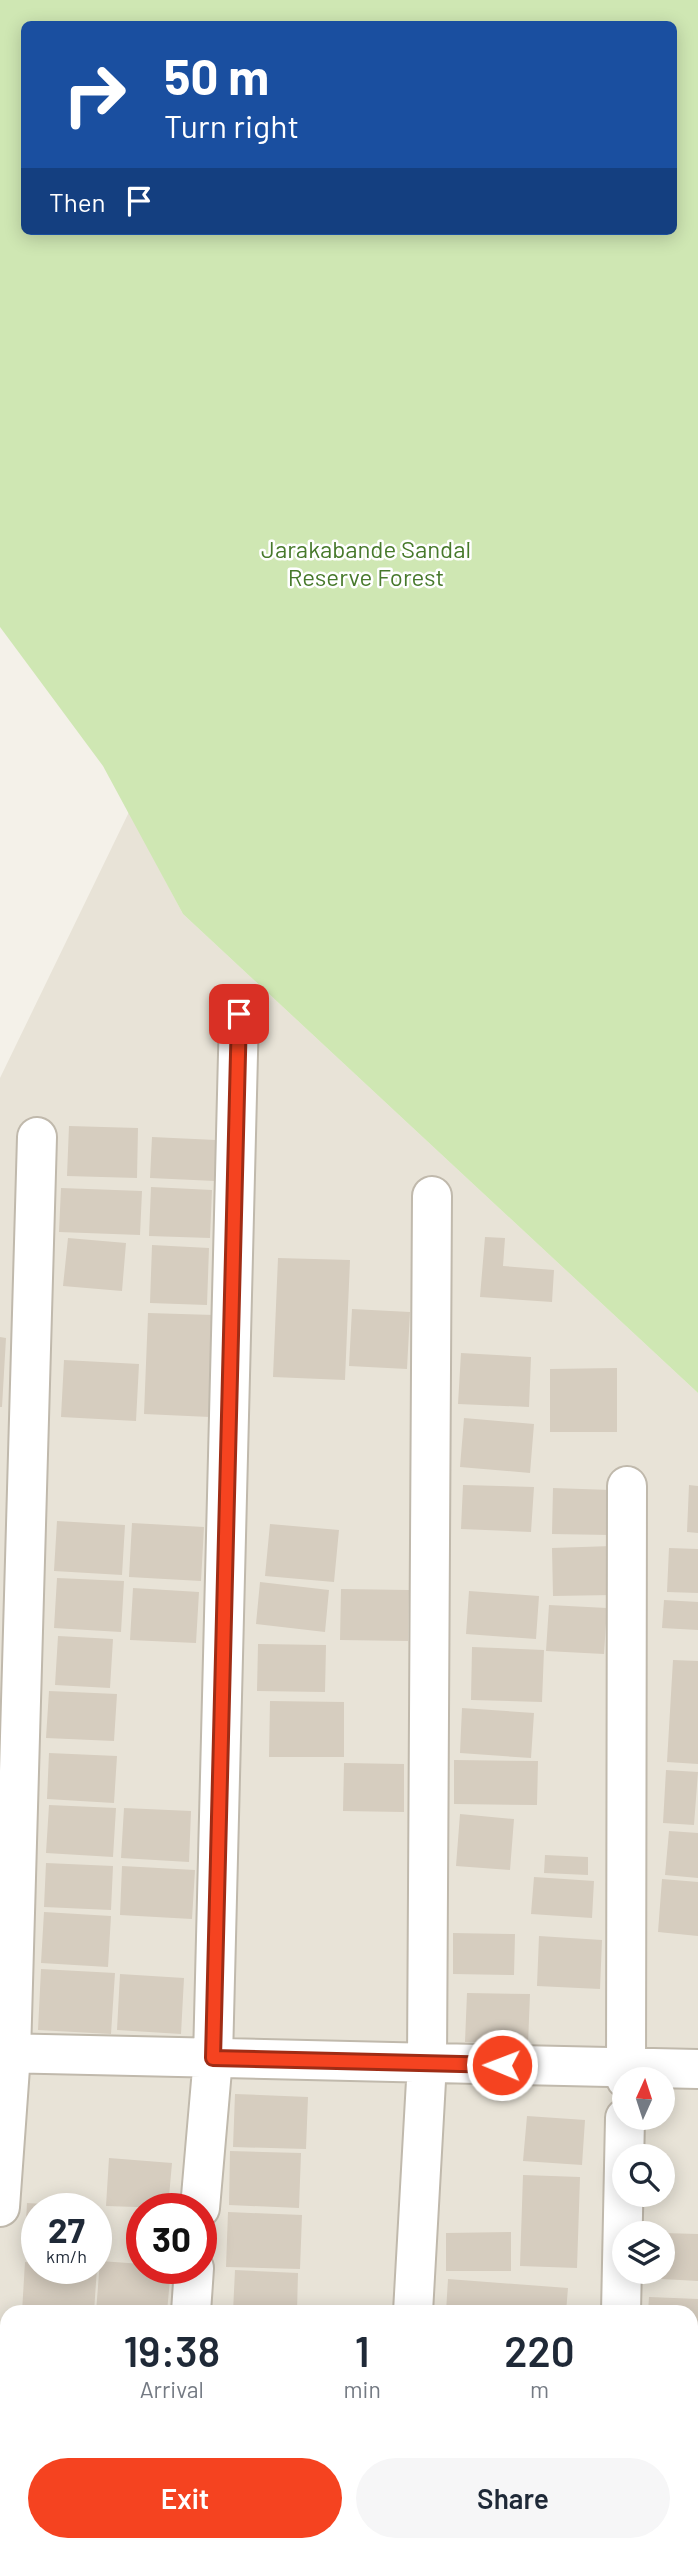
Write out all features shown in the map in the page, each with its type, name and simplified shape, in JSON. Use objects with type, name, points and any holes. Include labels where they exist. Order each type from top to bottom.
[{"type":"street","points":[[201,2193],[213,2058],[239,1014]]},
{"type":"street","points":[[0,2207],[37,1138]]},
{"type":"street","points":[[413,2305],[427,2063],[432,1196]]},
{"type":"street","points":[[626,2067],[627,1486]]},
{"type":"street","points":[[5,2053],[427,2063],[612,2072]]},
{"type":"street","points":[[676,2070],[698,2069]]},
{"type":"street","points":[[621,2305],[625,2130]]},
{"type":"street","points":[[191,2305],[193,2284]]},
{"type":"shaded area","points":[[129,812],[183,914],[698,1393],[698,2305],[0,2305],[0,1078]]},
{"type":"green space","name":"Jarakabande Sandal Reserve Forest","points":[[0,0],[698,0],[698,1393],[183,914],[103,766],[0,627]]},
{"type":"building","points":[[69,1126],[138,1128],[137,1178],[67,1176]]},
{"type":"building","points":[[152,1137],[216,1140],[215,1181],[150,1178]]},
{"type":"building","points":[[151,1187],[212,1190],[210,1238],[149,1236]]},
{"type":"building","points":[[61,1188],[142,1191],[140,1235],[59,1232]]},
{"type":"building","points":[[485,1237],[505,1238],[503,1266],[554,1270],[552,1302],[480,1297]]},
{"type":"building","points":[[68,1238],[126,1243],[122,1291],[63,1286]]},
{"type":"building","points":[[152,1245],[209,1248],[207,1305],[150,1303]]},
{"type":"building","points":[[278,1258],[350,1260],[345,1380],[273,1377]]},
{"type":"building","points":[[352,1309],[410,1312],[407,1369],[349,1366]]},
{"type":"building","points":[[148,1313],[214,1315],[210,1417],[144,1414]]},
{"type":"building","points":[[0,1337],[6,1338],[2,1407],[0,1407]]},
{"type":"building","points":[[461,1353],[531,1357],[529,1407],[458,1404]]},
{"type":"building","points":[[64,1360],[139,1364],[136,1421],[61,1417]]},
{"type":"building","points":[[617,1368],[617,1432],[550,1432],[550,1369]]},
{"type":"building","points":[[464,1418],[534,1424],[530,1473],[460,1467]]},
{"type":"building","points":[[463,1485],[534,1487],[531,1532],[461,1529]]},
{"type":"building","points":[[689,1485],[698,1486],[698,1533],[687,1532]]},
{"type":"building","points":[[553,1488],[611,1490],[610,1535],[552,1534]]},
{"type":"building","points":[[57,1521],[125,1525],[122,1575],[54,1571]]},
{"type":"building","points":[[132,1523],[204,1527],[201,1581],[129,1577]]},
{"type":"building","points":[[270,1524],[339,1530],[334,1582],[265,1576]]},
{"type":"building","points":[[612,1546],[613,1595],[553,1596],[552,1548]]},
{"type":"building","points":[[669,1548],[698,1549],[698,1593],[667,1592]]},
{"type":"building","points":[[57,1578],[124,1581],[121,1632],[54,1628]]},
{"type":"building","points":[[260,1582],[329,1590],[325,1632],[256,1624]]},
{"type":"building","points":[[133,1588],[199,1592],[196,1643],[130,1640]]},
{"type":"building","points":[[341,1589],[409,1590],[408,1641],[340,1640]]},
{"type":"building","points":[[469,1591],[539,1596],[536,1639],[466,1634]]},
{"type":"building","points":[[664,1600],[698,1602],[698,1630],[662,1628]]},
{"type":"building","points":[[549,1605],[607,1608],[604,1654],[546,1651]]},
{"type":"building","points":[[58,1636],[113,1639],[110,1688],[55,1685]]},
{"type":"building","points":[[258,1644],[326,1645],[325,1692],[257,1691]]},
{"type":"building","points":[[472,1647],[544,1650],[542,1702],[471,1700]]},
{"type":"building","points":[[673,1660],[698,1661],[698,1764],[667,1762]]},
{"type":"building","points":[[49,1691],[117,1694],[114,1741],[46,1738]]},
{"type":"building","points":[[270,1701],[344,1702],[344,1757],[269,1757]]},
{"type":"building","points":[[462,1708],[534,1713],[531,1758],[460,1753]]},
{"type":"building","points":[[49,1753],[117,1756],[114,1803],[47,1799]]},
{"type":"building","points":[[454,1760],[538,1761],[537,1805],[454,1804]]},
{"type":"building","points":[[344,1763],[404,1764],[404,1812],[343,1811]]},
{"type":"building","points":[[666,1770],[698,1772],[694,1825],[663,1823]]},
{"type":"building","points":[[49,1805],[116,1808],[113,1857],[46,1853]]},
{"type":"building","points":[[124,1808],[191,1811],[189,1862],[121,1858]]},
{"type":"building","points":[[460,1814],[514,1819],[510,1870],[456,1866]]},
{"type":"building","points":[[669,1831],[698,1833],[698,1878],[665,1875]]},
{"type":"building","points":[[545,1855],[588,1857],[588,1875],[544,1873]]},
{"type":"building","points":[[46,1863],[113,1866],[111,1910],[44,1907]]},
{"type":"building","points":[[122,1866],[195,1870],[192,1919],[120,1915]]},
{"type":"building","points":[[534,1877],[594,1881],[592,1918],[531,1914]]},
{"type":"building","points":[[662,1879],[698,1882],[698,1936],[658,1932]]},
{"type":"building","points":[[44,1912],[111,1916],[108,1967],[41,1963]]},
{"type":"building","points":[[453,1933],[515,1934],[514,1975],[453,1974]]},
{"type":"building","points":[[539,1936],[602,1940],[600,1989],[537,1986]]},
{"type":"building","points":[[41,1969],[115,1973],[111,2034],[38,2030]]},
{"type":"building","points":[[120,1974],[184,1978],[181,2034],[117,2030]]},
{"type":"building","points":[[467,1993],[530,1994],[528,2044],[465,2042]]},
{"type":"building","points":[[235,2094],[308,2097],[306,2149],[233,2147]]},
{"type":"building","points":[[527,2116],[585,2120],[582,2165],[523,2161]]},
{"type":"building","points":[[230,2151],[301,2153],[299,2208],[229,2205]]},
{"type":"building","points":[[109,2158],[172,2163],[169,2193],[126,2193],[126,2207],[112,2206],[112,2193],[107,2193]]},
{"type":"building","points":[[523,2175],[580,2177],[577,2268],[520,2266]]},
{"type":"building","points":[[228,2212],[302,2215],[300,2269],[226,2267]]},
{"type":"building","points":[[511,2232],[511,2271],[446,2271],[446,2233]]},
{"type":"building","points":[[675,2233],[698,2234],[698,2281],[675,2280]]},
{"type":"building","points":[[112,2262],[126,2263],[126,2284],[170,2284],[168,2305],[97,2305],[98,2284],[112,2284]]},
{"type":"building","points":[[235,2270],[298,2273],[297,2305],[233,2305]]},
{"type":"building","points":[[448,2279],[568,2288],[567,2305],[446,2305]]},
{"type":"building","points":[[24,2284],[96,2284],[94,2305],[22,2305]]},
{"type":"building","points":[[649,2297],[698,2299],[698,2305],[648,2305]]},
{"type":"route","points":[[239,1014],[213,2058],[502,2065]]}]
